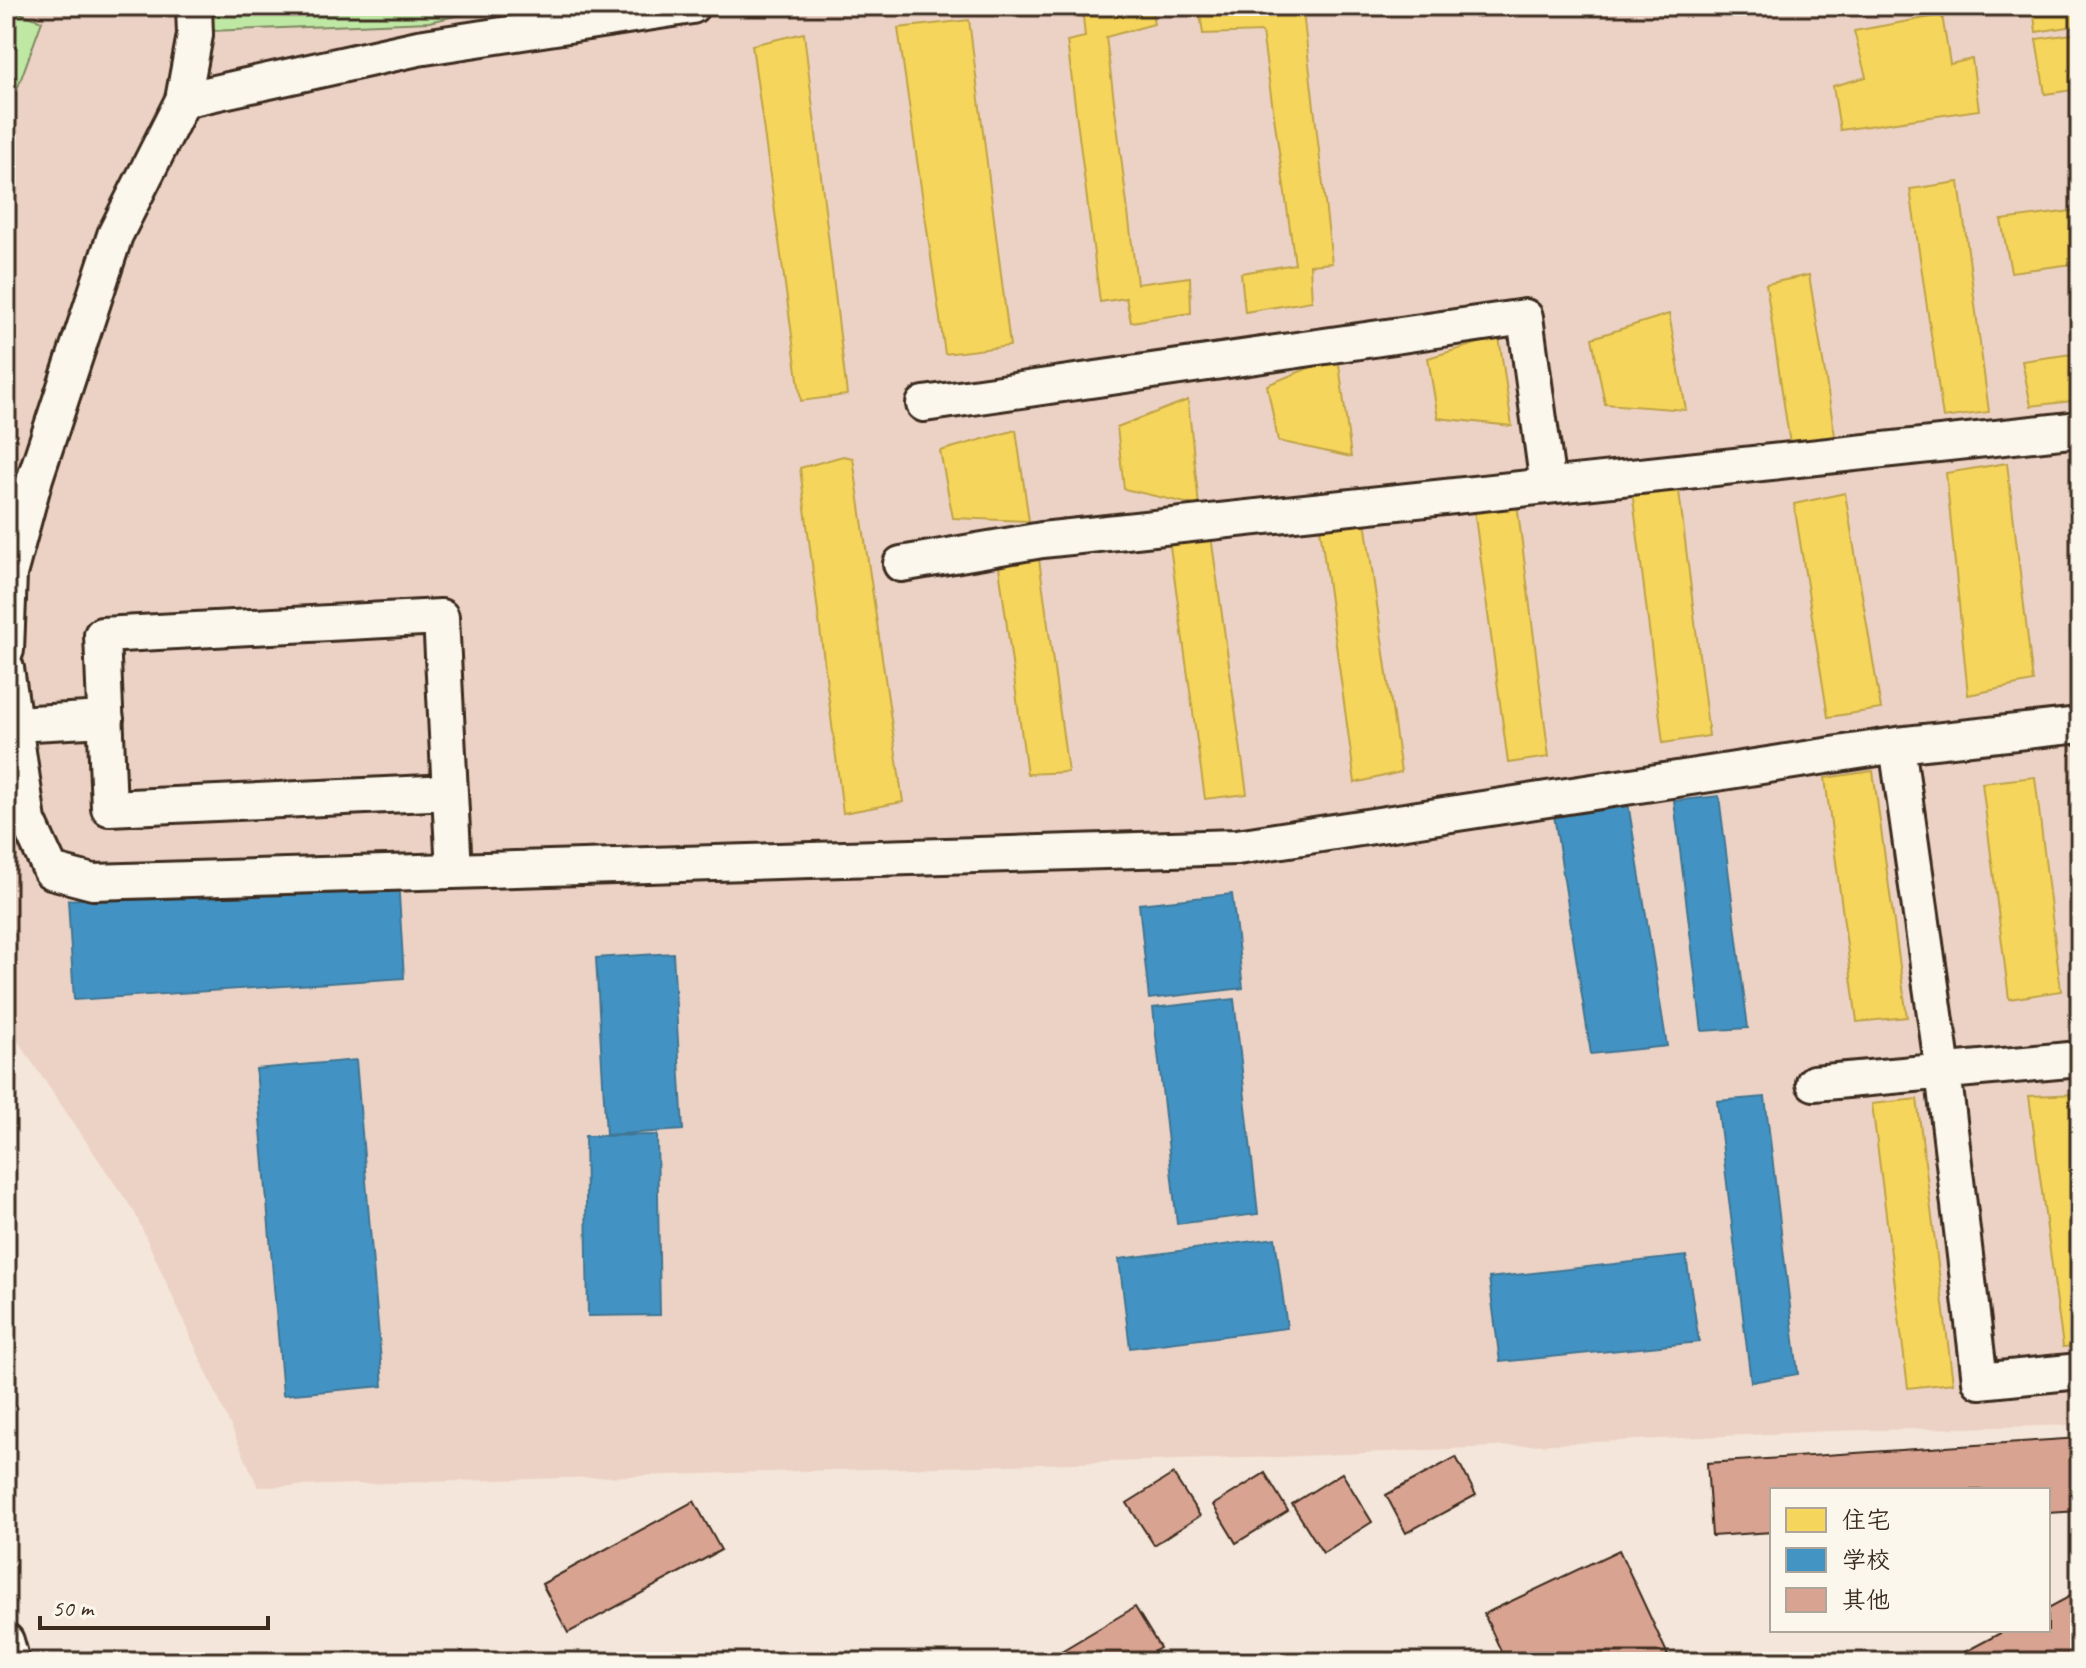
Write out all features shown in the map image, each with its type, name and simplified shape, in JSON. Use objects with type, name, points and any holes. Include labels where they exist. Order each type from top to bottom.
[{"type":"street","points":[[6,650],[9,574],[35,478],[115,235],[183,100],[195,35],[194,6]]},
{"type":"street","points":[[183,100],[418,48],[692,6]]},
{"type":"street","points":[[924,404],[1525,317],[1548,486]]},
{"type":"street","points":[[901,564],[1042,540],[2080,429]]},
{"type":"street","points":[[450,792],[109,808],[102,635],[441,617],[450,792],[454,871]]},
{"type":"street","points":[[6,668],[28,821],[51,871],[93,882],[1237,847],[1897,745],[2080,725]]},
{"type":"street","points":[[14,724],[106,719]]},
{"type":"street","points":[[1897,745],[1943,1071],[1980,1381],[2080,1371]]},
{"type":"street","points":[[1814,1083],[2080,1059]]},
{"type":"street","points":[[6,1641],[12,1662]]},
{"type":"shaded area","points":[[6,6],[2080,6],[2080,1425],[1830,1431],[1278,1457],[258,1487],[135,1213],[6,1024]]},
{"type":"green space","points":[[205,6],[500,6],[429,22],[210,31]]},
{"type":"green space","points":[[6,8],[42,21],[6,120]]},
{"type":"building: 住宅","points":[[1082,6],[1151,6],[1154,24],[1106,37],[1137,284],[1190,277],[1191,313],[1131,322],[1126,298],[1100,302],[1067,41],[1085,37]]},
{"type":"building: 住宅","points":[[1199,6],[1273,6],[1275,14],[1303,12],[1332,263],[1310,265],[1312,301],[1245,312],[1241,273],[1295,264],[1262,32],[1203,34]]},
{"type":"building: 住宅","points":[[2033,6],[2080,6],[2080,25],[2036,32]]},
{"type":"building: 住宅","points":[[1942,15],[1950,64],[1972,59],[1979,110],[1840,130],[1833,86],[1866,77],[1854,31]]},
{"type":"building: 住宅","points":[[969,20],[1010,346],[945,354],[898,28]]},
{"type":"building: 住宅","points":[[804,33],[847,395],[801,401],[752,45]]},
{"type":"building: 住宅","points":[[2080,33],[2080,89],[2045,94],[2036,39]]},
{"type":"building: 住宅","points":[[1959,182],[1989,412],[1943,418],[1910,189]]},
{"type":"building: 住宅","points":[[2080,210],[2080,263],[2011,272],[2001,220]]},
{"type":"building: 住宅","points":[[1809,275],[1838,454],[1792,458],[1766,284]]},
{"type":"building: 住宅","points":[[1669,314],[1686,410],[1605,404],[1592,338]]},
{"type":"building: 住宅","points":[[1499,337],[1512,426],[1438,418],[1428,358]]},
{"type":"building: 住宅","points":[[2080,353],[2080,400],[2031,406],[2022,361]]},
{"type":"building: 住宅","points":[[1338,356],[1351,457],[1278,441],[1267,385]]},
{"type":"building: 住宅","points":[[1188,400],[1199,506],[1124,489],[1117,427]]},
{"type":"building: 住宅","points":[[1016,430],[1029,521],[953,518],[940,451]]},
{"type":"building: 住宅","points":[[843,456],[853,458],[903,802],[843,813],[800,468]]},
{"type":"building: 住宅","points":[[2007,463],[2033,682],[1968,695],[1946,473]]},
{"type":"building: 住宅","points":[[1678,483],[1709,736],[1663,743],[1632,490]]},
{"type":"building: 住宅","points":[[1845,493],[1881,709],[1828,717],[1794,504]]},
{"type":"building: 住宅","points":[[1517,503],[1549,757],[1508,763],[1474,509]]},
{"type":"building: 住宅","points":[[1365,521],[1401,772],[1355,783],[1320,528]]},
{"type":"building: 住宅","points":[[1210,529],[1247,794],[1205,799],[1169,539]]},
{"type":"building: 住宅","points":[[1039,559],[1068,772],[1027,774],[999,567]]},
{"type":"building: 住宅","points":[[1873,771],[1907,1017],[1857,1022],[1825,778]]},
{"type":"building: 住宅","points":[[2035,777],[2061,991],[2009,999],[1982,783]]},
{"type":"building: 住宅","points":[[2080,1094],[2080,1346],[2063,1347],[2029,1096]]},
{"type":"building: 住宅","points":[[1917,1099],[1953,1383],[1908,1388],[1872,1104]]},
{"type":"building: 学校","points":[[1719,796],[1748,1028],[1702,1031],[1674,801]]},
{"type":"building: 学校","points":[[1628,803],[1667,1046],[1591,1054],[1554,815]]},
{"type":"building: 学校","points":[[398,878],[404,978],[74,1000],[68,900]]},
{"type":"building: 学校","points":[[1232,894],[1243,988],[1149,999],[1139,904]]},
{"type":"building: 学校","points":[[673,953],[683,1130],[606,1135],[596,958]]},
{"type":"building: 学校","points":[[1234,999],[1258,1214],[1177,1224],[1153,1008]]},
{"type":"building: 学校","points":[[356,1060],[383,1386],[283,1395],[256,1069]]},
{"type":"building: 学校","points":[[1765,1097],[1798,1374],[1751,1382],[1717,1101]]},
{"type":"building: 学校","points":[[657,1135],[660,1315],[588,1316],[585,1136]]},
{"type":"building: 学校","points":[[1275,1238],[1287,1328],[1130,1348],[1119,1259]]},
{"type":"building: 学校","points":[[1686,1256],[1699,1342],[1500,1362],[1489,1278]]},
{"type":"building: 其他","points":[[2080,1438],[2080,1511],[2050,1513],[2050,1488],[1770,1488],[1770,1532],[1712,1536],[1707,1463]]},
{"type":"building: 其他","points":[[1456,1457],[1476,1495],[1406,1533],[1386,1495]]},
{"type":"building: 其他","points":[[1265,1473],[1288,1511],[1236,1543],[1213,1505]]},
{"type":"building: 其他","points":[[1342,1473],[1372,1522],[1323,1553],[1292,1504]]},
{"type":"building: 其他","points":[[1173,1474],[1200,1516],[1154,1545],[1127,1503]]},
{"type":"building: 其他","points":[[694,1501],[721,1550],[568,1633],[542,1584]]},
{"type":"building: 其他","points":[[1619,1550],[1668,1655],[1654,1662],[1506,1662],[1484,1614]]},
{"type":"building: 其他","points":[[2080,1591],[2080,1662],[1946,1662],[2002,1632],[2050,1632],[2050,1607]]},
{"type":"building: 其他","points":[[1135,1607],[1160,1648],[1136,1662],[1043,1662]]}]
